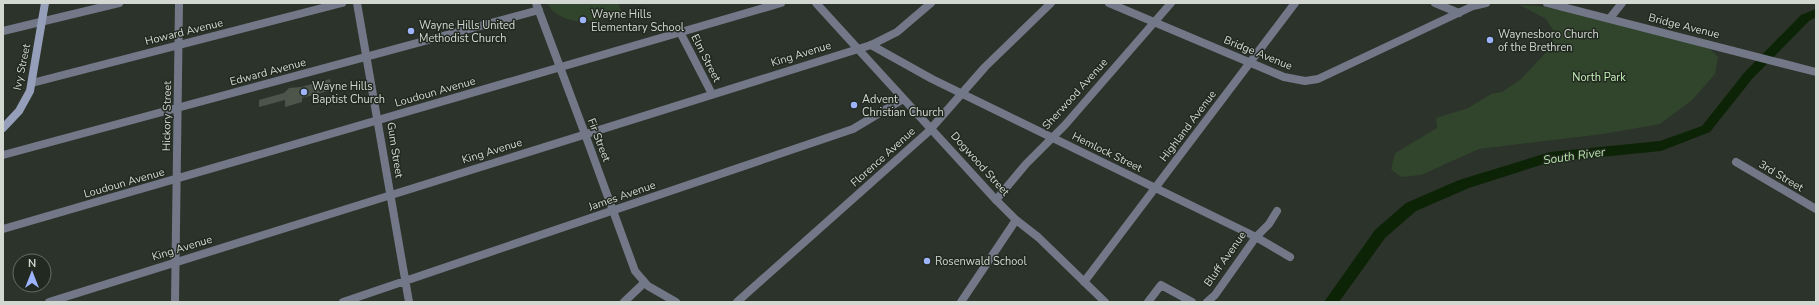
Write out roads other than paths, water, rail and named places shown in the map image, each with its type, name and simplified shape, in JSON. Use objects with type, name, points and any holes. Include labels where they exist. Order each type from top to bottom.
[{"type":"main road","name":"Ivy Street","points":[[3,128],[24,104],[32,83],[45,3]]},
{"type":"street","points":[[3,31],[119,3]]},
{"type":"street","name":"Hickory Street","points":[[175,302],[179,3]]},
{"type":"street","name":"Howard Avenue","points":[[32,83],[342,3]]},
{"type":"street","name":"Gum Street","points":[[358,3],[409,302]]},
{"type":"street","name":"Loudoun Avenue","points":[[3,229],[177,180],[781,3]]},
{"type":"street","name":"Dogwood Street","points":[[816,3],[996,200],[1016,220],[1038,237],[1105,302]]},
{"type":"street","name":"King Avenue","points":[[49,302],[871,45],[897,32],[931,3]]},
{"type":"street","name":"Florence Avenue","points":[[737,302],[930,128],[985,68],[1051,3]]},
{"type":"street","name":"Bridge Avenue","points":[[1110,3],[1292,79],[1305,81],[1318,80],[1459,13],[1486,3]]},
{"type":"street","name":"Sherwood Avenue","points":[[996,200],[1171,3]]},
{"type":"street","name":"Highland Avenue","points":[[1084,282],[1295,3]]},
{"type":"street","points":[[1435,3],[1459,13]]},
{"type":"street","name":"Bridge Avenue","points":[[1547,3],[1816,72]]},
{"type":"street","points":[[1610,18],[1622,3]]},
{"type":"street","name":"Edward Avenue","points":[[3,155],[366,57],[537,6]]},
{"type":"street","name":"Fir Street","points":[[537,6],[635,271],[644,283]]},
{"type":"street","name":"Elm Street","points":[[680,32],[712,94]]},
{"type":"street","name":"Hemlock Street","points":[[871,45],[962,93],[1256,236],[1290,257]]},
{"type":"street","name":"James Avenue","points":[[343,302],[853,129],[903,99]]},
{"type":"street","name":"3rd Street","points":[[1736,162],[1816,209]]},
{"type":"street","name":"Bluff Avenue","points":[[1207,302],[1215,295],[1256,236],[1269,224],[1277,211]]},
{"type":"street","points":[[961,302],[1016,220]]},
{"type":"street","points":[[624,302],[644,283],[676,302]]},
{"type":"street","points":[[1148,302],[1161,285],[1192,302]]},
{"type":"waterway","name":"South River","points":[[1331,302],[1380,234],[1411,207],[1464,184],[1550,157],[1661,146],[1706,129],[1748,76],[1805,18],[1816,13]]},
{"type":"place","name":"Wayne Hills Elementary School","points":[[583,20]]},
{"type":"place","name":"Wayne Hills United Methodist Church","points":[[411,31]]},
{"type":"place","name":"Waynesboro Church of the Brethren","points":[[1490,40]]},
{"type":"place","name":"Wayne Hills Baptist Church","points":[[304,92]]},
{"type":"place","name":"Advent Christian Church","points":[[854,105]]},
{"type":"place","name":"Rosenwald School","points":[[927,261]]},
{"type":"park label","name":"North Park","points":[[1599,77]]}]
